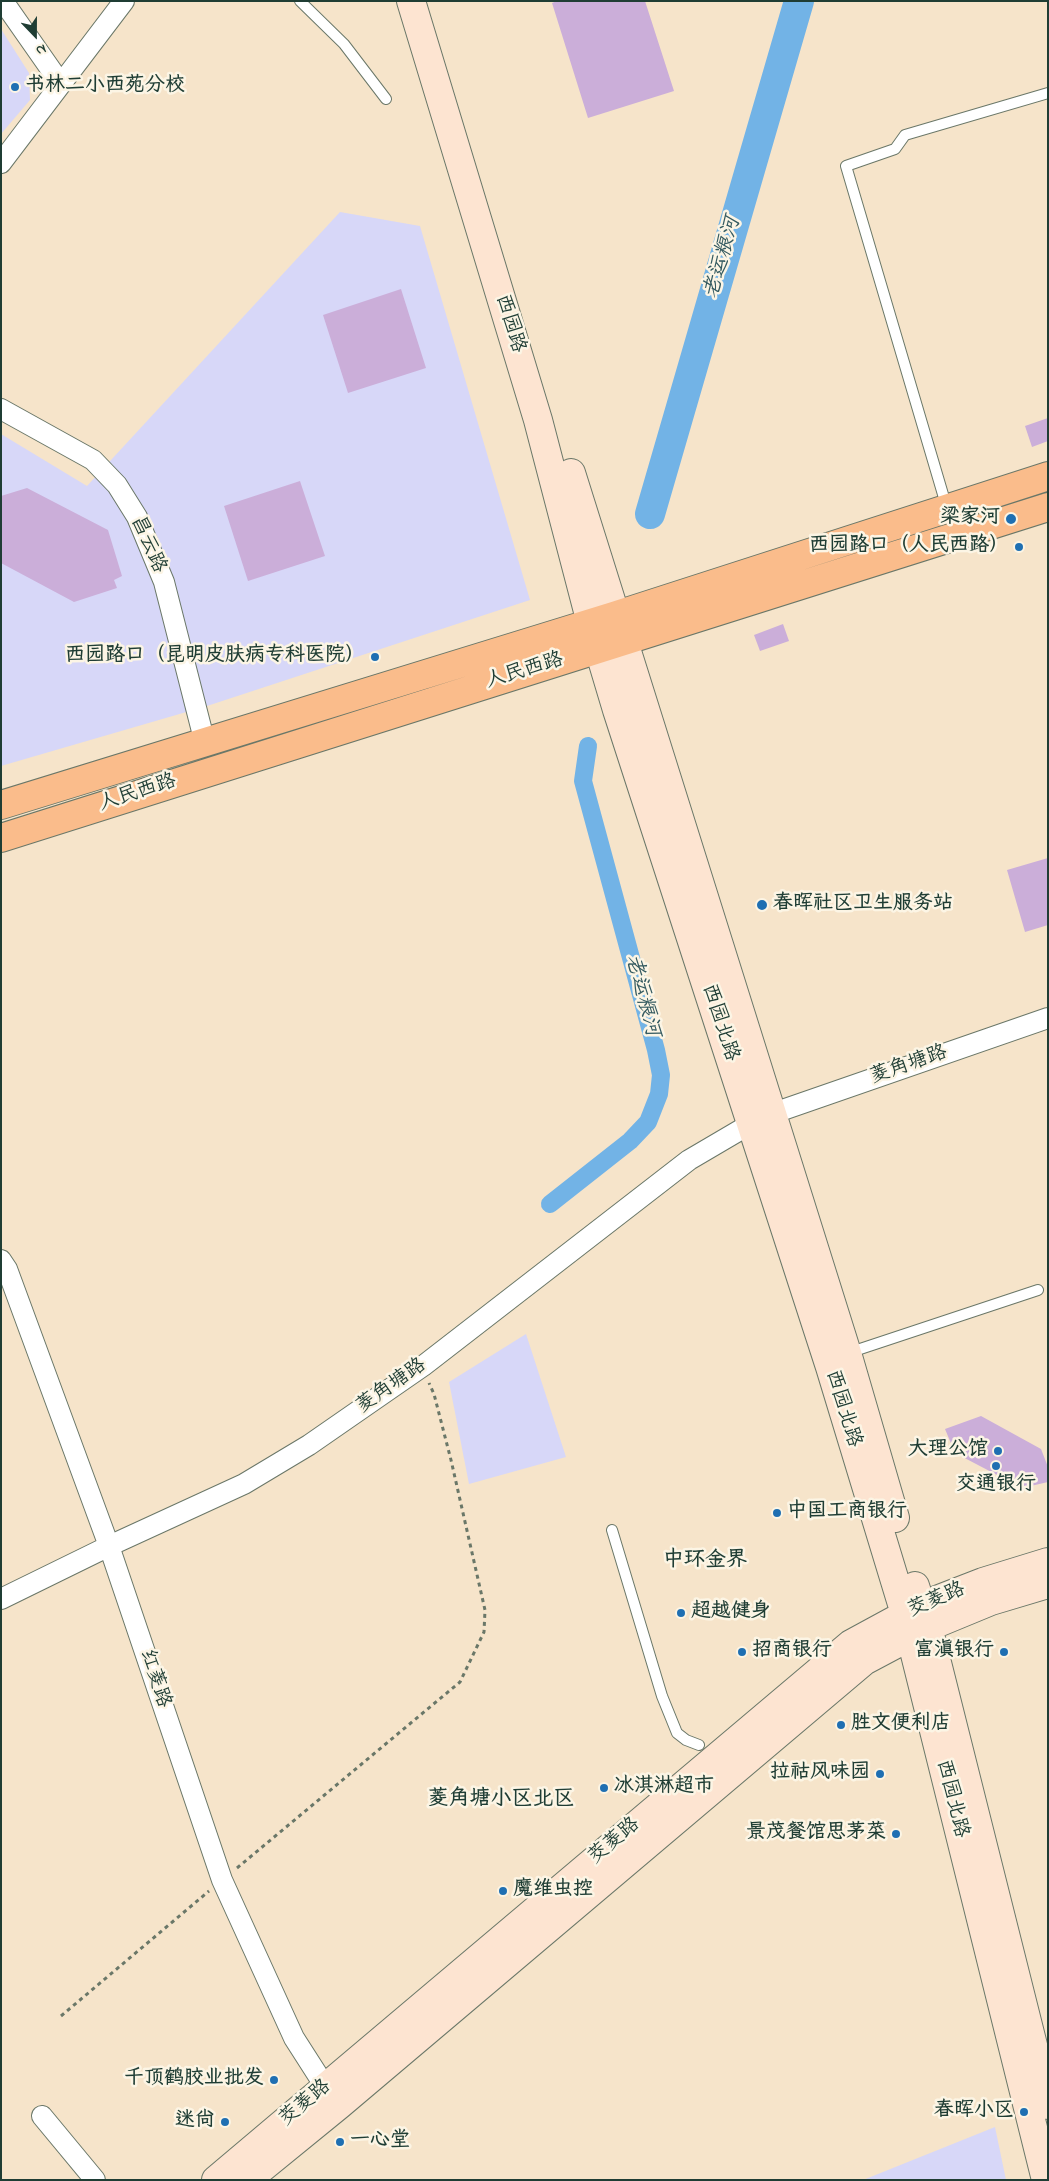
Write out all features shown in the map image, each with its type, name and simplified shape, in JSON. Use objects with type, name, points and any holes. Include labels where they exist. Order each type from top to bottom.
[{"type":"main road","name":"西园路","points":[[411,1],[538,420],[611,646]]},
{"type":"main road","name":"西园路","points":[[429,1],[602,620]]},
{"type":"main road","name":"人民西路","points":[[1,805],[602,620],[1048,476]]},
{"type":"main road","name":"人民西路","points":[[1,838],[1048,507]]},
{"type":"main road","name":"西园北路","points":[[611,646],[620,719],[761,1119],[847,1353],[916,1621],[1048,2105]]},
{"type":"main road","name":"西园北路","points":[[761,1119],[830,1367],[916,1621],[1046,2180]]},
{"type":"main road","name":"茭菱路","points":[[247,2180],[339,2105],[864,1661],[916,1621],[983,1582],[1048,1562]]},
{"type":"main road","name":"茭菱路","points":[[216,2180],[851,1644],[916,1621],[991,1602],[1048,1584]]},
{"type":"street","points":[[2,1],[61,84]]},
{"type":"street","points":[[1,163],[124,1]]},
{"type":"street","name":"昌云路","points":[[1,408],[93,460],[117,485],[137,517],[164,582],[205,743]]},
{"type":"street","name":"菱角塘路","points":[[1,1599],[109,1546],[244,1484],[309,1445],[423,1366],[689,1160],[761,1119],[1048,1018]]},
{"type":"street","name":"红菱路","points":[[1,1260],[7,1269],[109,1546],[222,1880],[294,2038],[326,2088]]},
{"type":"street","points":[[42,2116],[95,2180]]},
{"type":"lane","points":[[300,1],[344,44],[386,100]]},
{"type":"lane","points":[[947,508],[846,166],[895,149],[905,135],[1048,93]]},
{"type":"lane","points":[[847,1353],[1038,1290]]},
{"type":"lane","points":[[612,1530],[662,1696],[677,1732],[686,1740],[699,1745]]},
{"type":"path","points":[[61,2016],[460,1682],[484,1632],[485,1610],[434,1394],[423,1366]]},
{"type":"shaded area","name":"书林二小西苑分校","points":[[1,29],[29,73],[30,100],[1,134]]},
{"type":"shaded area","points":[[340,212],[420,226],[530,600],[207,706],[1,766],[1,434],[87,486]]},
{"type":"shaded area","points":[[526,1334],[566,1457],[469,1484],[449,1382]]},
{"type":"shaded area","points":[[995,2127],[1006,2180],[863,2180]]},
{"type":"building","points":[[557,1],[645,1],[674,91],[588,118],[552,3]]},
{"type":"building","points":[[401,289],[426,368],[348,393],[323,315]]},
{"type":"building","points":[[1048,418],[1048,441],[1032,447],[1025,426]]},
{"type":"building","points":[[300,481],[325,556],[248,581],[224,506]]},
{"type":"building","points":[[27,488],[108,530],[122,576],[114,580],[117,588],[74,602],[1,563],[1,496]]},
{"type":"building","points":[[783,624],[789,641],[760,651],[754,635]]},
{"type":"building","points":[[1048,858],[1048,925],[1025,932],[1007,870]]},
{"type":"building","name":"大理公馆","points":[[981,1416],[1041,1449],[1048,1467],[1048,1482],[1022,1488],[955,1453],[945,1429]]},
{"type":"waterway","name":"老运粮河","points":[[650,514],[799,1]]},
{"type":"waterway","name":"老运粮河","points":[[550,1204],[630,1141],[648,1122],[659,1094],[661,1075],[656,1050],[583,781],[588,746]]},
{"type":"place","name":"书林二小西苑分校","points":[[15,87]]},
{"type":"place","name":"梁家河","points":[[1011,519]]},
{"type":"place","name":"西园路口（人民西路）","points":[[1019,547]]},
{"type":"place","name":"西园路口（昆明皮肤病专科医院）","points":[[375,657]]},
{"type":"place","name":"春晖社区卫生服务站","points":[[762,905]]},
{"type":"place","name":"大理公馆","points":[[998,1451]]},
{"type":"place","name":"交通银行","points":[[996,1466]]},
{"type":"place","name":"中国工商银行","points":[[777,1513]]},
{"type":"place","name":"超越健身","points":[[681,1613]]},
{"type":"place","name":"招商银行","points":[[742,1652]]},
{"type":"place","name":"富滇银行","points":[[1004,1652]]},
{"type":"place","name":"胜文便利店","points":[[841,1725]]},
{"type":"place","name":"拉祜风味园","points":[[880,1774]]},
{"type":"place","name":"冰淇淋超市","points":[[604,1788]]},
{"type":"place","name":"景茂餐馆思茅菜","points":[[896,1834]]},
{"type":"place","name":"魔维虫控","points":[[503,1891]]},
{"type":"place","name":"千顶鹤胶业批发","points":[[274,2080]]},
{"type":"place","name":"春晖小区","points":[[1024,2112]]},
{"type":"place","name":"迷尚","points":[[225,2122]]},
{"type":"place","name":"一心堂","points":[[340,2142]]},
{"type":"district","name":"中环金界","points":[[705,1562]]},
{"type":"district","name":"菱角塘小区北区","points":[[501,1801]]}]
